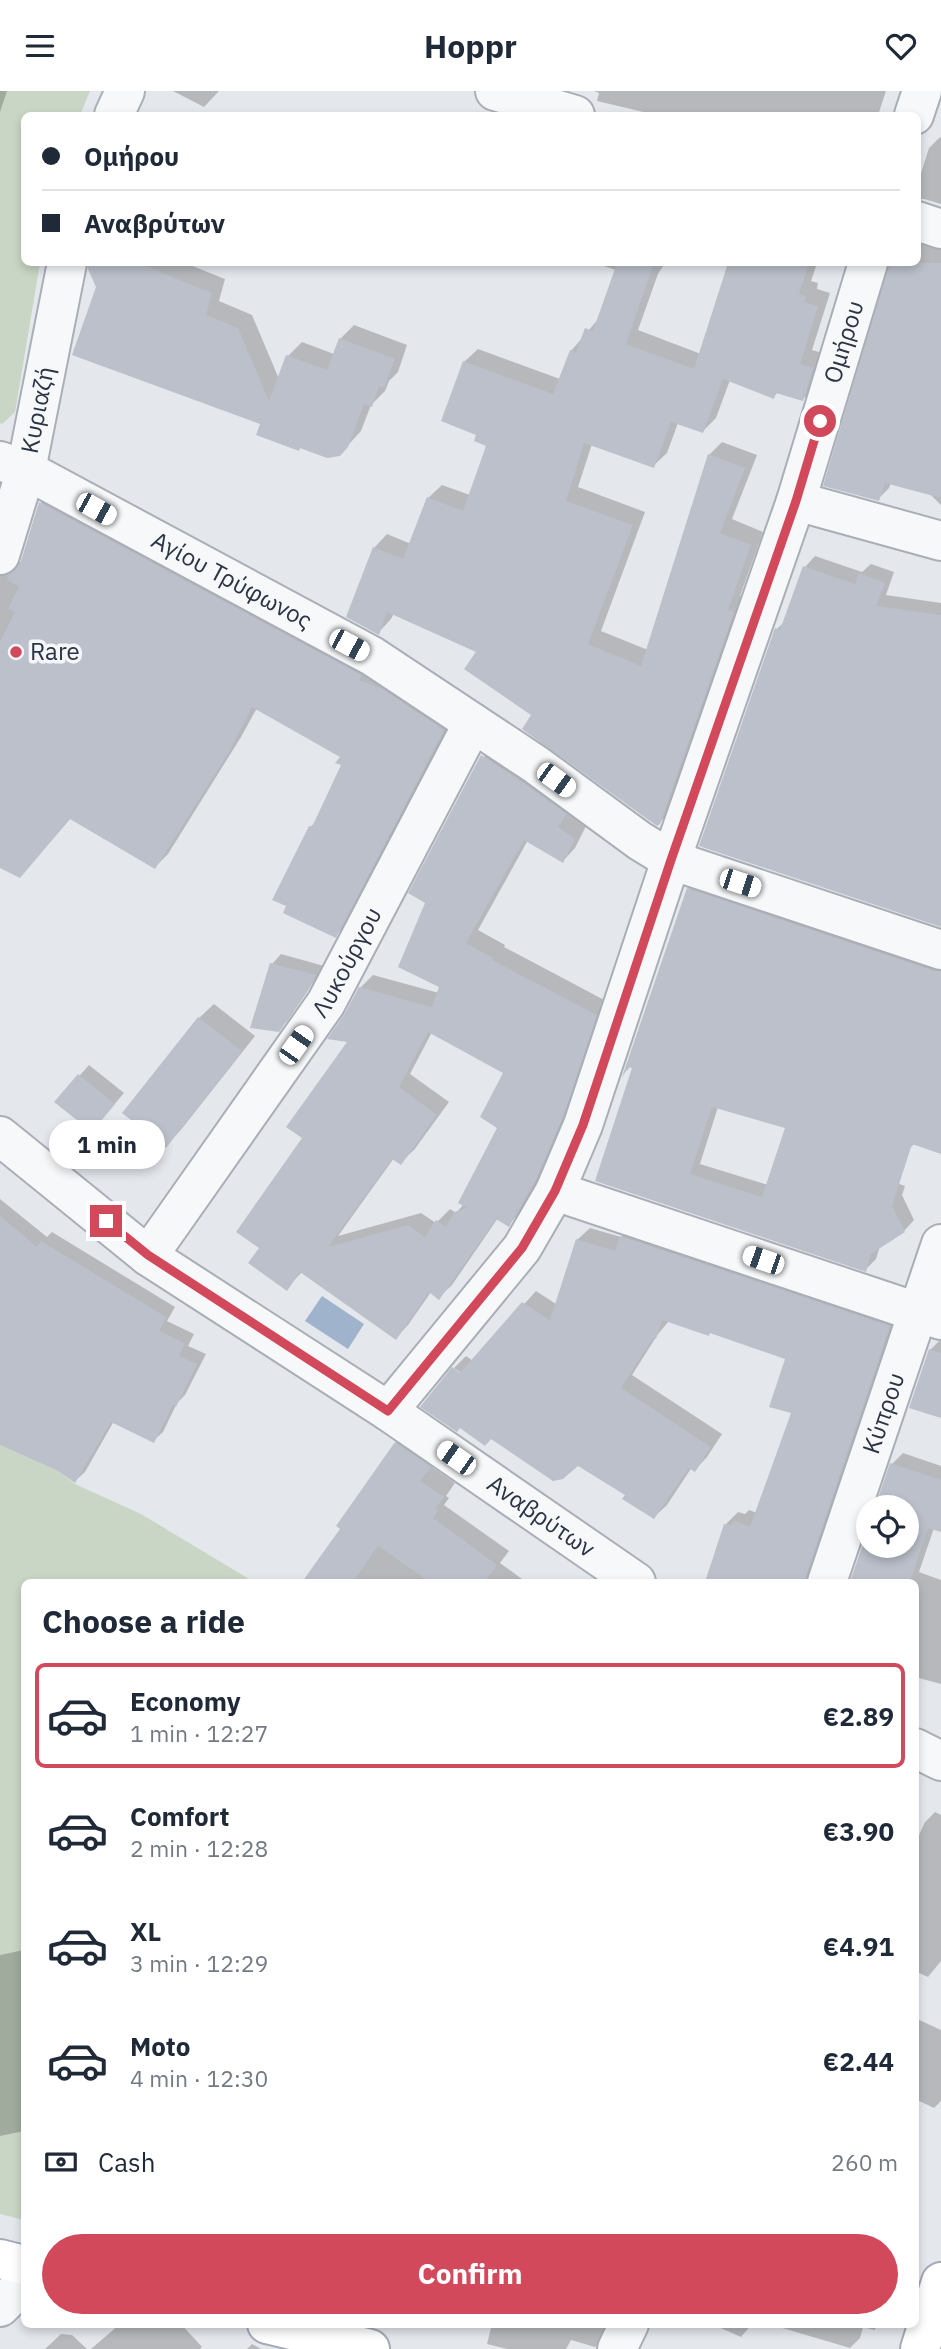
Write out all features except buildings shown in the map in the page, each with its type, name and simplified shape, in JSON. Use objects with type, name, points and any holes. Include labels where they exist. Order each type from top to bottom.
[{"type":"main road","points":[[0,2259],[21,2264]]},
{"type":"main road","points":[[920,2349],[941,2282]]},
{"type":"main road","points":[[283,2328],[370,2349]]},
{"type":"street","points":[[115,112],[125,91]]},
{"type":"street","points":[[495,91],[565,112]]},
{"type":"street","points":[[915,112],[922,91]]},
{"type":"street","points":[[921,222],[941,229]]},
{"type":"street","name":"Κυριαζή","points":[[0,555],[13,466],[66,266]]},
{"type":"street","name":"Ομήρου","points":[[388,1411],[522,1248],[555,1191],[583,1125],[671,860],[796,501],[867,266]]},
{"type":"street","name":"Αγίου Τρύφωνος","points":[[13,466],[372,656],[535,764],[640,841],[671,860],[941,950]]},
{"type":"street","points":[[796,501],[941,541]]},
{"type":"street","name":"Λυκούργου","points":[[148,1255],[326,1003],[473,723]]},
{"type":"street","name":"Αναβρύτων","points":[[0,1136],[148,1255],[388,1411],[632,1579]]},
{"type":"street","points":[[555,1191],[930,1316]]},
{"type":"street","name":"Κύπρου","points":[[828,1579],[930,1316],[941,1244]]},
{"type":"street","points":[[919,1750],[941,1761]]},
{"type":"street","points":[[0,2307],[21,2286]]},
{"type":"street","points":[[617,2349],[627,2328]]},
{"type":"green space","points":[[0,91],[90,91],[81,112],[21,112],[21,266],[39,266],[15,412],[0,423]]},
{"type":"green space","points":[[0,1445],[58,1471],[75,1484],[141,1514],[249,1579],[21,1579],[21,2219],[0,2214]]},
{"type":"water","points":[[322,1296],[364,1324],[348,1349],[305,1321]]},
{"type":"place","name":"Rare","points":[[16,652]]},
{"type":"route","points":[[106,1221],[148,1255],[388,1411],[522,1248],[567,1166],[796,501],[820,421]]}]
